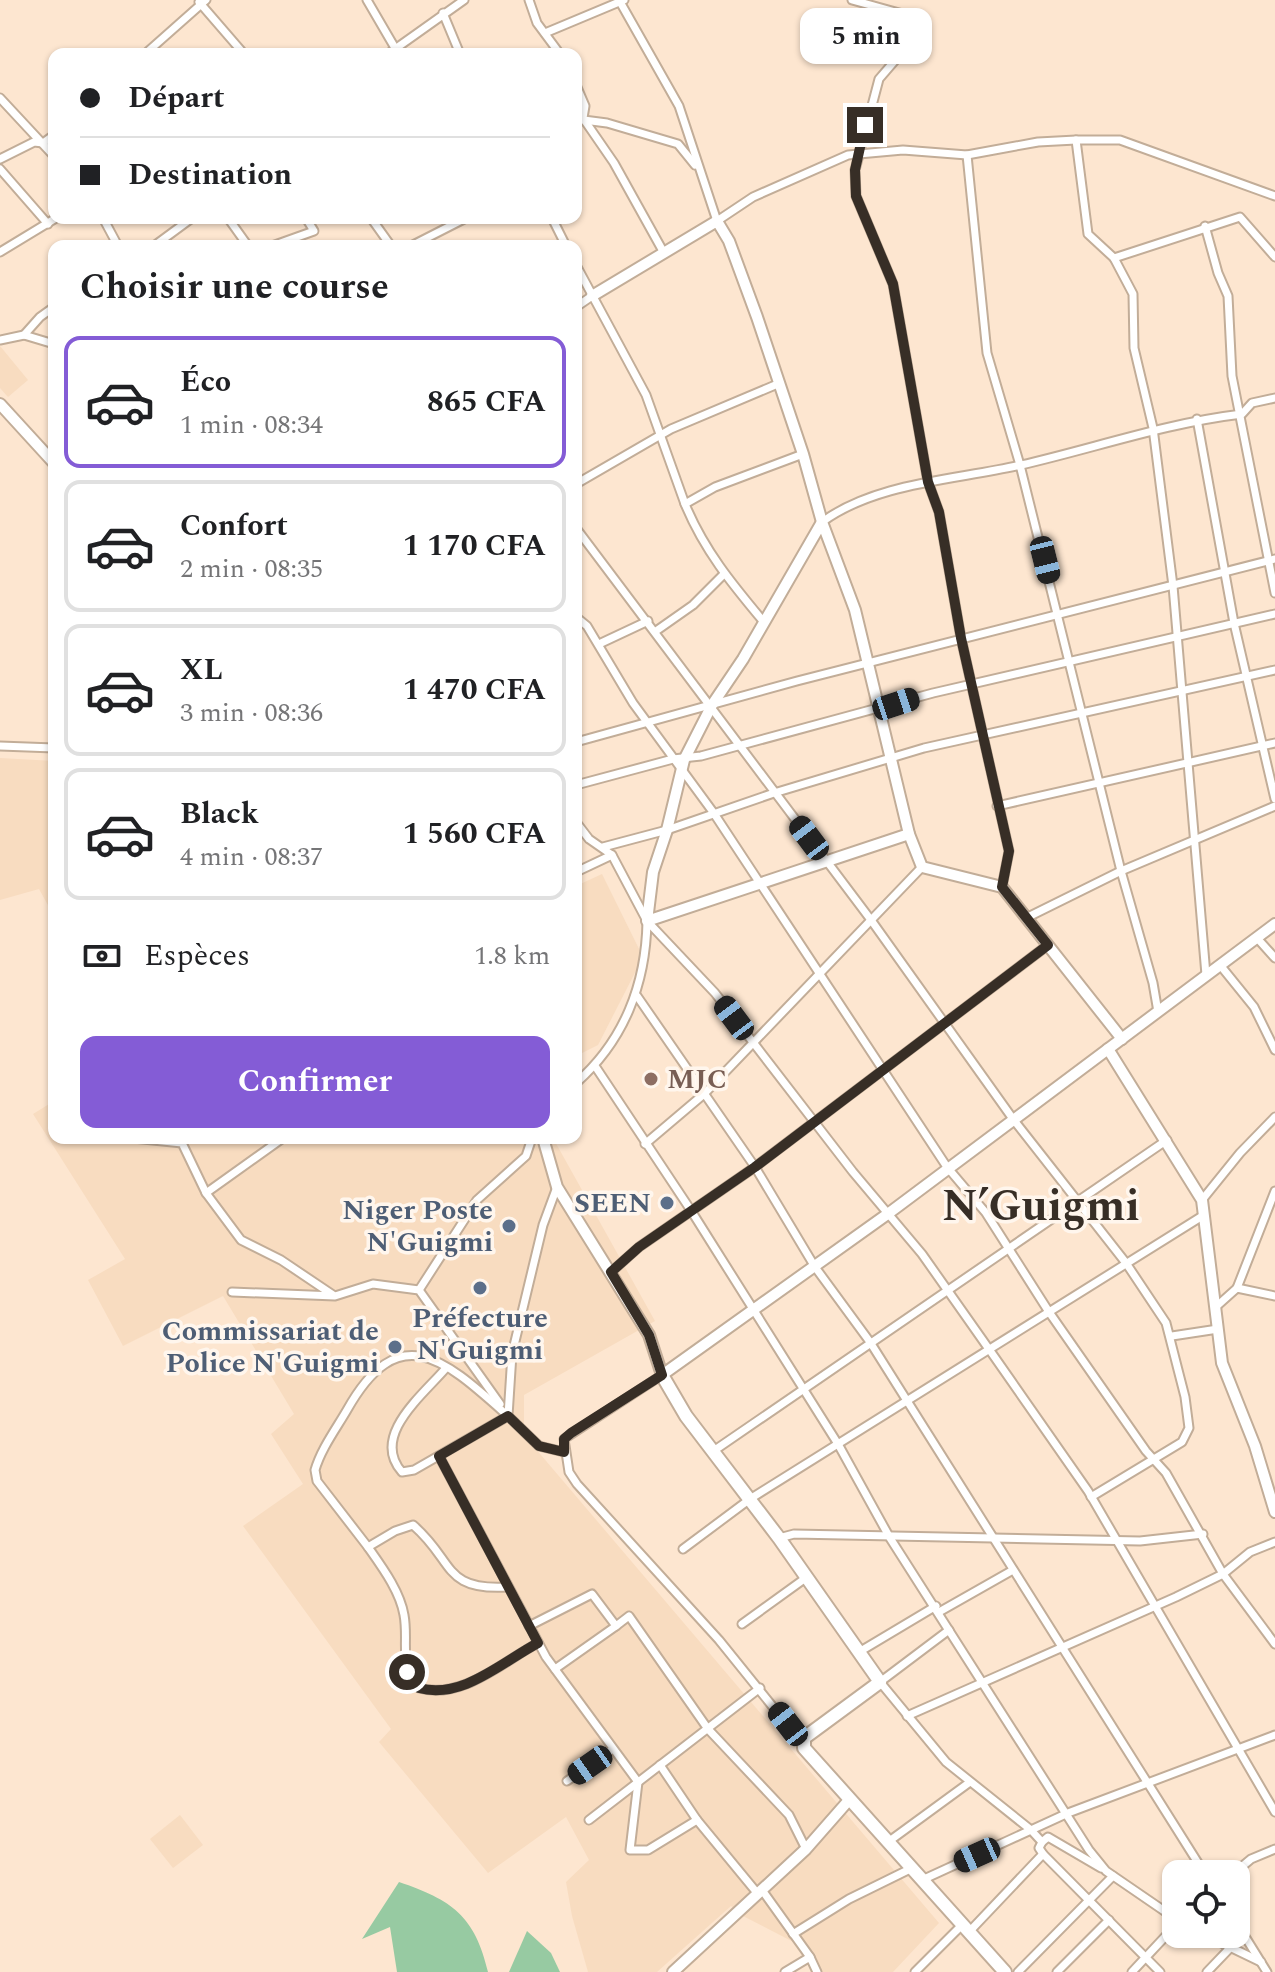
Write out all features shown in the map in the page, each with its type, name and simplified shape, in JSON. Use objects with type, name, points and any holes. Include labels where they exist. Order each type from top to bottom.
[{"type":"highway","points":[[662,1375],[712,1452],[779,1538],[880,1682],[804,1738],[802,1743],[886,1844],[1005,1972]]},
{"type":"street","points":[[367,0],[395,48],[464,0]]},
{"type":"street","points":[[529,0],[537,23],[556,48]]},
{"type":"street","points":[[545,33],[621,0],[679,106],[717,221],[729,241],[780,383],[822,522],[855,610],[909,834],[922,867]]},
{"type":"street","points":[[852,0],[910,16],[914,24],[904,50],[879,79],[857,154],[856,196],[893,284],[928,482],[939,512],[961,638],[1009,851],[1002,887]]},
{"type":"street","points":[[151,48],[201,1],[239,48]]},
{"type":"street","points":[[443,13],[458,48]]},
{"type":"street","points":[[0,98],[48,149]]},
{"type":"street","points":[[582,119],[678,144],[699,170]]},
{"type":"street","points":[[582,122],[614,163],[664,253]]},
{"type":"street","points":[[0,159],[34,142],[43,143],[48,139]]},
{"type":"street","points":[[1076,140],[1088,234],[1114,258],[1133,294],[1134,348],[1153,428],[1173,586],[1206,975]]},
{"type":"street","points":[[582,303],[753,197],[848,155],[903,150],[967,155],[1038,142],[1120,140],[1274,196]]},
{"type":"street","points":[[967,155],[987,353],[1059,614],[1080,712],[1153,983],[1158,1012]]},
{"type":"street","points":[[0,169],[48,224],[0,252]]},
{"type":"street","points":[[1114,258],[1240,217],[1275,257]]},
{"type":"street","points":[[162,240],[184,224]]},
{"type":"street","points":[[289,240],[314,231],[310,224]]},
{"type":"street","points":[[423,240],[454,224]]},
{"type":"street","points":[[1205,226],[1228,296],[1232,376],[1271,560],[1275,593]]},
{"type":"street","points":[[582,277],[646,395],[697,533],[723,575],[763,621]]},
{"type":"street","points":[[24,335],[48,311]]},
{"type":"street","points":[[0,340],[24,335],[48,342]]},
{"type":"street","points":[[582,480],[661,434],[780,383]]},
{"type":"street","points":[[679,759],[822,522],[843,507],[928,482],[1020,465],[1153,428],[1242,414],[1252,403],[1275,398]]},
{"type":"street","points":[[0,404],[48,456]]},
{"type":"street","points":[[1197,419],[1234,623],[1249,675],[1275,799]]},
{"type":"street","points":[[685,504],[715,487],[803,454]]},
{"type":"street","points":[[582,536],[871,920],[1013,1119],[1126,1263],[1172,1336],[1189,1428],[1182,1442],[1091,1497]]},
{"type":"street","points":[[582,740],[961,638],[1271,560]]},
{"type":"street","points":[[656,631],[693,605],[723,575]]},
{"type":"street","points":[[582,783],[971,684],[1070,664],[1275,614]]},
{"type":"street","points":[[599,644],[648,621]]},
{"type":"street","points":[[582,622],[649,723],[679,759],[682,775],[653,872],[646,955],[637,996],[595,1066],[582,1078]]},
{"type":"street","points":[[603,847],[892,759],[1080,712],[1275,670]]},
{"type":"street","points":[[997,806],[1275,743]]},
{"type":"street","points":[[0,746],[48,748]]},
{"type":"street","points":[[682,775],[713,812],[947,1167],[986,1213],[1049,1312],[1203,1534],[1223,1574],[1275,1644]]},
{"type":"street","points":[[1026,918],[1121,871],[1275,806]]},
{"type":"street","points":[[582,830],[589,839],[612,855],[647,921],[693,967],[812,1121],[889,1213],[991,1352],[1091,1497],[1275,1812]]},
{"type":"street","points":[[647,921],[909,834]]},
{"type":"street","points":[[582,869],[612,855]]},
{"type":"street","points":[[922,867],[1002,887],[1122,1039]]},
{"type":"street","points":[[645,1144],[704,1094],[818,971],[922,867]]},
{"type":"street","points":[[802,1743],[760,1688],[577,1484],[564,1452],[564,1439],[753,1312],[1275,924]]},
{"type":"street","points":[[1257,938],[1275,958]]},
{"type":"street","points":[[611,1272],[639,1247],[884,1072],[1048,945]]},
{"type":"street","points":[[1220,965],[1254,1007],[1275,1050]]},
{"type":"street","points":[[637,996],[755,1167],[815,1267],[870,1342],[1196,1860]]},
{"type":"street","points":[[1108,1049],[1202,1200],[1218,1305],[1222,1363],[1255,1446],[1275,1512]]},
{"type":"street","points":[[595,1066],[692,1212],[838,1444],[890,1538],[1110,1873]]},
{"type":"street","points":[[1202,1200],[1275,1117]]},
{"type":"street","points":[[712,1452],[1167,1140]]},
{"type":"street","points":[[182,1144],[206,1193],[241,1240],[281,1260],[335,1296]]},
{"type":"street","points":[[206,1193],[275,1144]]},
{"type":"street","points":[[419,1290],[477,1200],[526,1156],[530,1144]]},
{"type":"street","points":[[545,1144],[557,1187],[649,1335],[662,1375]]},
{"type":"street","points":[[508,1416],[512,1354],[543,1225],[557,1187]]},
{"type":"street","points":[[1218,1305],[1237,1288],[1275,1191]]},
{"type":"street","points":[[683,1549],[750,1499],[991,1352],[1204,1215]]},
{"type":"street","points":[[232,1292],[335,1296],[373,1284],[419,1290],[508,1416]]},
{"type":"street","points":[[1237,1288],[1275,1296]]},
{"type":"street","points":[[1172,1336],[1218,1329]]},
{"type":"street","points":[[538,1643],[471,1683],[448,1691],[419,1688],[407,1672],[400,1603],[368,1547],[317,1481],[315,1470],[363,1384],[387,1361],[415,1354],[446,1368],[508,1416],[539,1446],[564,1452]]},
{"type":"street","points":[[446,1368],[402,1420],[390,1442],[390,1456],[402,1472],[414,1470],[508,1416]]},
{"type":"street","points":[[439,1456],[538,1643],[638,1782],[630,1850],[648,1850],[697,1820]]},
{"type":"street","points":[[368,1547],[395,1531],[413,1525],[455,1577],[466,1585],[508,1587]]},
{"type":"street","points":[[779,1538],[794,1534],[890,1538],[993,1536],[1166,1540],[1203,1534]]},
{"type":"street","points":[[907,1716],[1223,1574],[1250,1552],[1275,1542]]},
{"type":"street","points":[[859,1652],[1013,1570]]},
{"type":"street","points":[[742,1624],[807,1577]]},
{"type":"street","points":[[529,1626],[592,1594],[616,1626]]},
{"type":"street","points":[[555,1669],[629,1616],[708,1729],[789,1815],[806,1849]]},
{"type":"street","points":[[949,1630],[880,1682],[946,1762],[1042,1842]]},
{"type":"street","points":[[589,1820],[760,1688]]},
{"type":"street","points":[[922,1880],[1068,1813],[1275,1735]]},
{"type":"street","points":[[567,1781],[613,1749]]},
{"type":"street","points":[[660,1765],[697,1820],[793,1934],[817,1972]]},
{"type":"street","points":[[886,1844],[970,1782]]},
{"type":"street","points":[[673,1972],[806,1849],[849,1800]]},
{"type":"street","points":[[1160,1972],[1043,1854],[1039,1848],[1042,1842],[1048,1837],[1110,1873],[1162,1912]]},
{"type":"street","points":[[1250,1860],[1275,1849]]},
{"type":"street","points":[[915,1972],[1043,1854]]},
{"type":"street","points":[[793,1934],[849,1899],[910,1869]]},
{"type":"street","points":[[1018,1972],[1090,1900],[1110,1873]]},
{"type":"street","points":[[1057,1972],[1109,1920]]},
{"type":"street","points":[[1132,1972],[1162,1937]]},
{"type":"street","points":[[1250,1944],[1267,1972]]},
{"type":"street","points":[[1207,1972],[1230,1948],[1261,1962]]},
{"type":"street","points":[[785,1972],[810,1957]]},
{"type":"shaded area","points":[[0,346],[28,380],[8,397],[0,388]]},
{"type":"shaded area","points":[[0,758],[48,761],[48,905],[39,889],[0,900]]},
{"type":"shaded area","points":[[602,874],[643,957],[598,1045],[582,1053],[582,883]]},
{"type":"shaded area","points":[[48,1105],[48,1138],[33,1114]]},
{"type":"shaded area","points":[[52,1144],[556,1144],[655,1321],[524,1395],[524,1435],[939,1923],[893,1972],[819,1972],[805,1948],[741,1915],[731,1906],[657,1972],[588,1972],[566,1882],[589,1860],[566,1817],[488,1873],[379,1742],[391,1729],[243,1526],[303,1484],[271,1434],[294,1414],[223,1296],[123,1346],[88,1280],[125,1259]]},
{"type":"shaded area","points":[[180,1815],[203,1845],[173,1868],[150,1839]]},
{"type":"green space","points":[[399,1882],[433,1896],[458,1913],[476,1937],[488,1972],[397,1972],[390,1927],[362,1939]]},
{"type":"green space","points":[[527,1931],[551,1953],[560,1972],[509,1972]]},
{"type":"place","name":"MJC","points":[[651,1079]]},
{"type":"place","name":"SEEN","points":[[667,1203]]},
{"type":"place","name":"Niger Poste N'Guigmi","points":[[509,1226]]},
{"type":"place","name":"Préfecture N'Guigmi","points":[[480,1288]]},
{"type":"place","name":"Commissariat de Police N'Guigmi","points":[[395,1347]]},
{"type":"district","name":"N’Guigmi","points":[[1041,1206]]},
{"type":"route","points":[[407,1672],[419,1688],[434,1692],[448,1691],[471,1683],[538,1643],[439,1456],[508,1416],[539,1446],[564,1452],[564,1439],[571,1433],[662,1375],[649,1335],[611,1272],[639,1247],[884,1072],[1048,945],[1002,887],[1009,851],[961,638],[939,512],[928,482],[893,284],[887,263],[856,196],[857,154],[865,125]]}]
